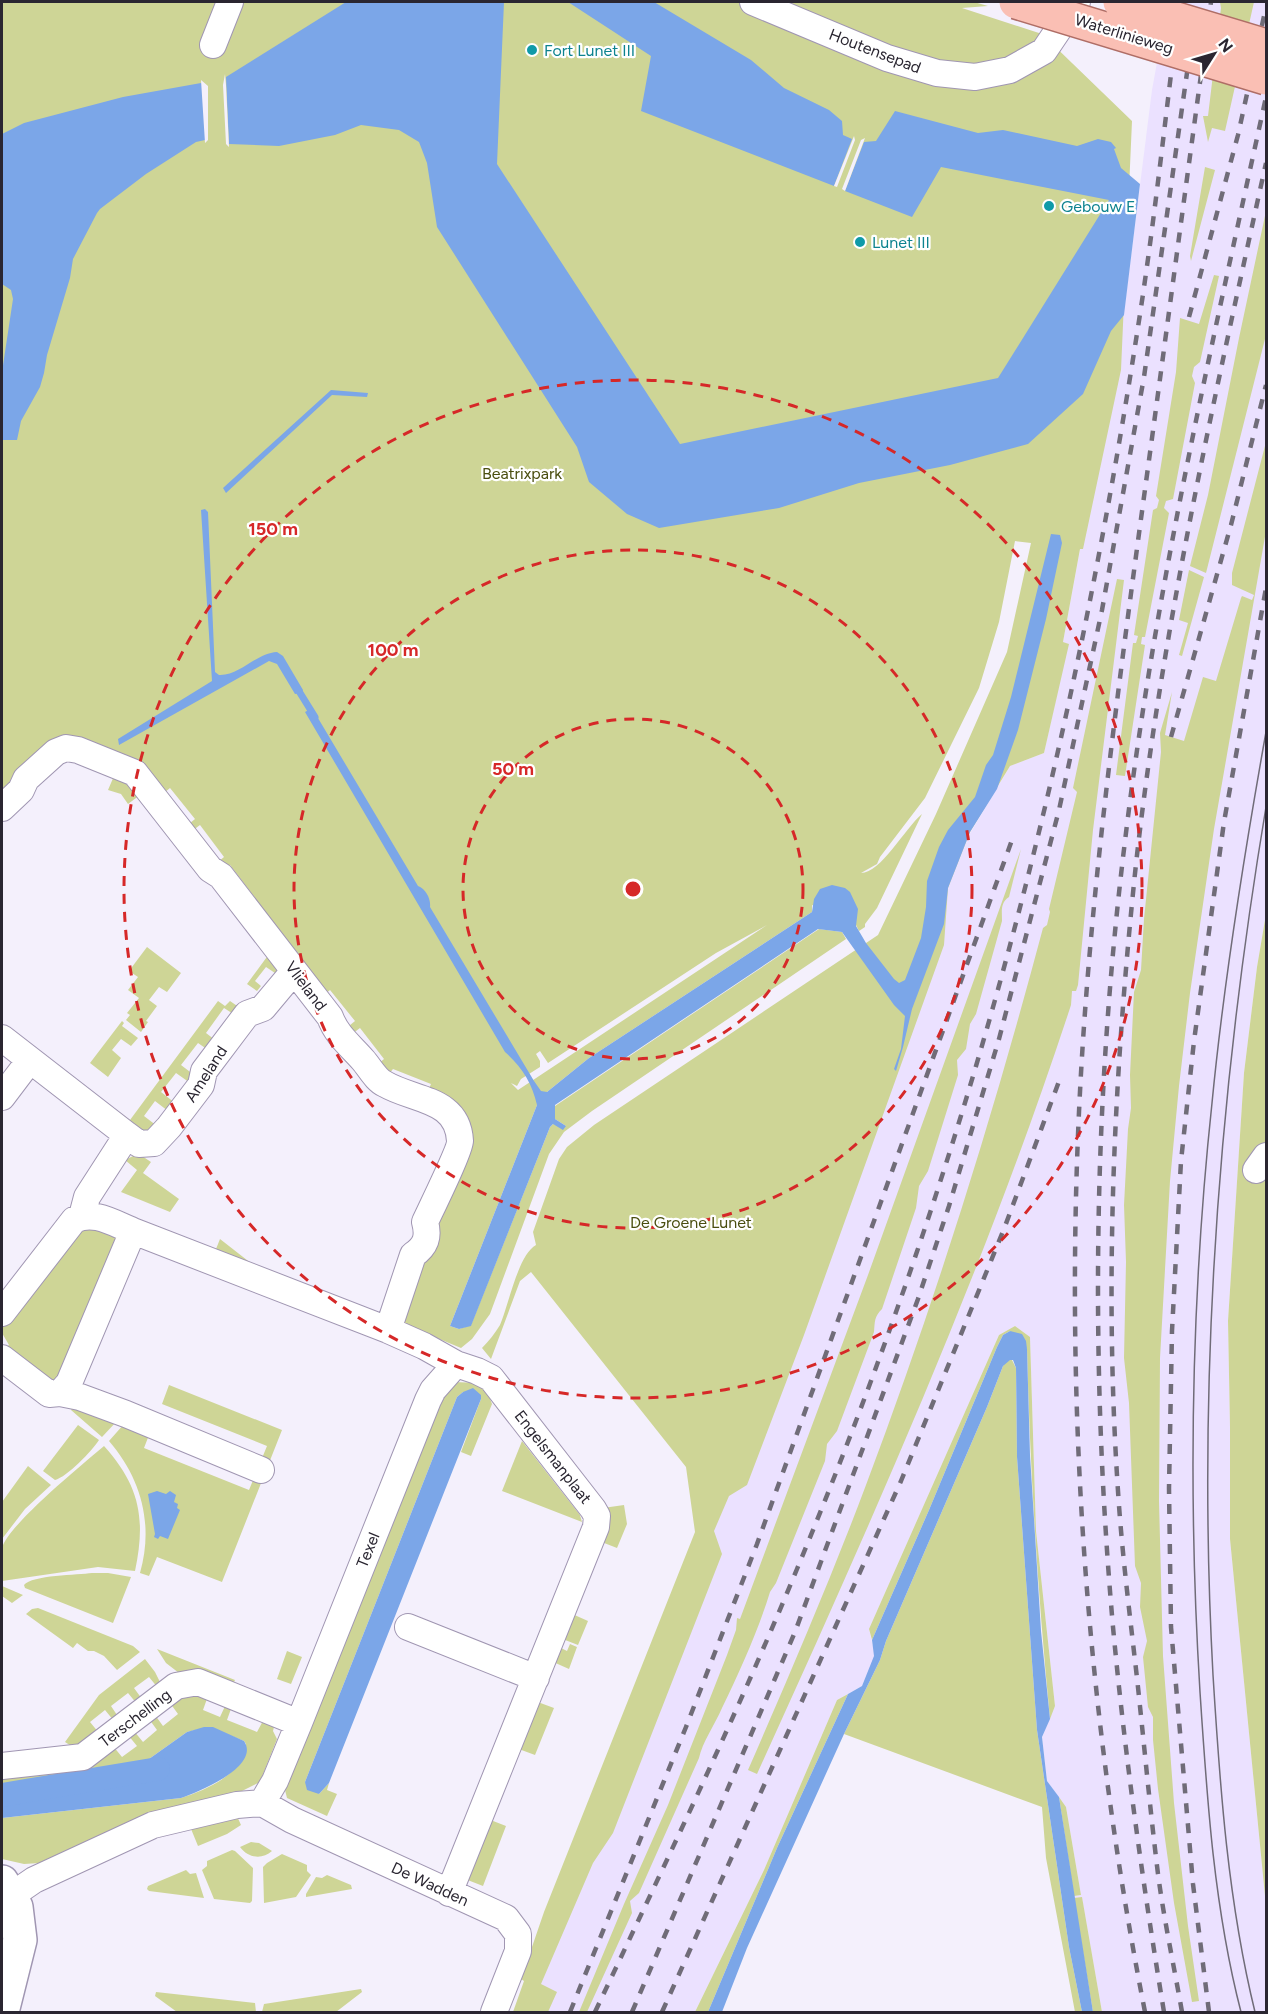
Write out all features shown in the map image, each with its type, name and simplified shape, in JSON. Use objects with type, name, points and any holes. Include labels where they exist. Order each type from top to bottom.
[{"type":"main road","name":"Waterlinieweg","points":[[1016,2],[1266,78]]},
{"type":"main road","name":"Waterlinieweg","points":[[1120,2],[1266,46]]},
{"type":"street","points":[[213,45],[230,2]]},
{"type":"street","name":"Houtensepad","points":[[753,2],[887,58],[937,73],[975,77],[1010,70],[1044,51],[1077,2]]},
{"type":"street","name":"Vlieland","points":[[2,808],[21,790],[26,779],[56,752],[66,748],[78,750],[135,773],[210,869],[220,876],[285,957],[330,1017],[344,1041],[383,1084],[444,1108],[455,1120],[460,1143],[425,1222],[428,1232],[426,1241],[423,1248],[413,1255],[388,1330]]},
{"type":"street","name":"Ameland","points":[[127,1135],[139,1144],[154,1143],[201,1085],[204,1071],[247,1014],[263,1008],[294,971]]},
{"type":"street","points":[[2,1038],[127,1135],[87,1197],[82,1216]]},
{"type":"street","points":[[2,1097],[30,1060]]},
{"type":"street","points":[[2,1313],[74,1220],[82,1216],[93,1215],[388,1330],[456,1364]]},
{"type":"street","points":[[60,1393],[69,1383],[133,1231]]},
{"type":"street","points":[[2,1359],[49,1394],[60,1393],[80,1397],[261,1470]]},
{"type":"street","name":"Engelsmanplaat","points":[[449,1893],[596,1527],[597,1516],[491,1378],[456,1364]]},
{"type":"street","name":"Texel","points":[[262,1803],[274,1781],[298,1723],[428,1400],[433,1390],[456,1364]]},
{"type":"street","points":[[408,1627],[536,1678]]},
{"type":"street","name":"Terschelling","points":[[2,1766],[82,1757],[176,1686],[198,1682],[298,1723]]},
{"type":"street","points":[[2,2013],[20,1940],[16,1907],[5,1894],[153,1825],[237,1805],[262,1803]]},
{"type":"street","name":"De Wadden","points":[[262,1803],[292,1820],[506,1918],[518,1934],[518,1952],[494,2013]]},
{"type":"shaded area","points":[[1168,2],[1266,2],[1266,914],[1244,1073],[1228,1321],[1230,1539],[1266,1906],[1266,2012],[1102,2012],[1082,1898],[1074,1898],[1074,1896],[1081,1895],[1066,1807],[1047,1781],[1042,1737],[1055,1706],[1036,1531],[1030,1337],[1015,1326],[999,1335],[869,1629],[875,1656],[862,1686],[837,1700],[764,1870],[695,2012],[513,2012],[945,915],[948,888],[966,840],[1010,766],[1044,753],[1068,644],[1063,642],[1105,414],[1115,383],[1152,90]]},
{"type":"green space","name":"Beatrixpark","points":[[2,2],[974,2],[988,6],[962,8],[1042,34],[1132,121],[1121,370],[1083,549],[1080,549],[1063,642],[1069,644],[1044,753],[1010,766],[970,832],[948,888],[944,945],[804,1335],[747,1485],[729,1496],[714,1531],[722,1554],[613,1833],[593,1863],[541,1984],[557,1992],[548,2012],[513,2012],[524,1981],[521,1979],[544,1912],[695,1532],[686,1467],[531,1272],[520,1281],[491,1359],[482,1348],[500,1325],[519,1269],[530,1250],[536,1245],[533,1232],[559,1159],[567,1147],[594,1125],[878,935],[936,814],[1007,652],[1031,543],[1015,541],[999,622],[979,688],[925,798],[877,864],[861,873],[877,866],[922,814],[877,908],[865,927],[859,931],[856,925],[812,905],[812,912],[589,1058],[547,1092],[537,1105],[450,1326],[459,1329],[471,1325],[550,1127],[553,1124],[566,1126],[555,1119],[555,1106],[819,929],[842,932],[846,939],[564,1132],[549,1154],[490,1314],[472,1339],[461,1348],[401,1323],[471,1139],[428,1091],[431,1084],[393,1069],[389,1074],[378,1064],[384,1059],[360,1028],[348,1037],[344,1030],[355,1021],[330,990],[324,995],[299,966],[303,960],[273,922],[264,921],[250,902],[255,898],[230,865],[224,870],[218,862],[224,857],[200,825],[188,834],[184,828],[195,819],[170,788],[164,793],[141,767],[61,735],[2,798]],"holes":[[[767,925],[518,1090],[511,1083],[517,1086],[521,1079],[540,1067],[536,1054],[540,1051],[548,1063],[716,953]]]},
{"type":"green space","points":[[1220,2],[1254,2],[1225,131],[1212,128],[1208,142],[1203,116],[1208,116]]},
{"type":"green space","points":[[1205,167],[1215,170],[1191,261],[1190,256]]},
{"type":"green space","points":[[1266,211],[1266,335],[1206,573],[1190,566],[1208,495]]},
{"type":"green space","points":[[1214,275],[1219,276],[1200,362],[1194,367],[1192,376],[1195,383],[1173,499],[1166,501],[1164,508],[1169,513],[1145,637],[1142,637],[1141,644],[1145,645],[1125,776],[1116,775],[1133,643],[1136,643],[1138,636],[1134,635],[1153,510],[1157,508],[1159,500],[1156,496],[1176,372],[1180,318],[1199,324]]},
{"type":"green space","points":[[1266,442],[1266,531],[1214,829],[1179,1086],[1170,1181],[1160,1358],[1159,1501],[1163,1656],[1174,1803],[1199,2001],[1192,2002],[1174,1903],[1158,1789],[1153,1717],[1148,1707],[1143,1657],[1147,1641],[1140,1607],[1141,1583],[1135,1566],[1129,1403],[1124,1358],[1126,1262],[1124,1205],[1131,1108],[1130,1075],[1134,992],[1141,970],[1161,752],[1160,733],[1172,692],[1165,735],[1184,741],[1203,677],[1216,681],[1241,598],[1242,596],[1252,600],[1254,595],[1232,585],[1232,573]]},
{"type":"green space","points":[[1189,570],[1204,577],[1182,656],[1179,655],[1188,623],[1179,620]]},
{"type":"green space","points":[[1117,579],[1124,580],[1093,830],[1078,985],[1076,991],[1072,991],[1071,1005],[1002,1201],[925,1393],[757,1774],[748,1770],[824,1593],[866,1485],[916,1347],[983,1139],[1043,928],[1047,925],[1077,792],[1073,788]]},
{"type":"green space","points":[[114,776],[130,782],[140,795],[128,804],[121,794],[108,790]]},
{"type":"green space","points":[[1021,849],[1009,897],[1003,905],[1002,921],[976,1014],[970,1024],[966,1049],[957,1060],[958,1075],[928,1171],[919,1186],[916,1208],[882,1309],[875,1319],[874,1332],[837,1431],[827,1444],[825,1461],[742,1665],[703,1746],[639,1893],[630,1901],[632,1913],[587,2012],[579,2012],[668,1805],[727,1655],[736,1630],[737,1618],[740,1619],[868,1275]]},
{"type":"green space","points":[[1266,914],[1266,1906],[1230,1539],[1228,1321],[1244,1073]]},
{"type":"green space","points":[[147,947],[181,973],[167,992],[159,987],[149,1000],[157,1006],[141,1032],[126,1020],[130,1015],[127,1013],[139,998],[128,990],[138,977],[129,971]]},
{"type":"green space","points":[[272,950],[281,961],[278,975],[266,967],[255,981],[261,986],[257,991],[247,984]]},
{"type":"green space","points":[[218,1001],[225,1006],[230,1001],[243,1010],[238,1017],[224,1008],[206,1033],[219,1043],[211,1052],[198,1043],[181,1065],[198,1078],[193,1085],[176,1073],[161,1092],[175,1103],[168,1111],[155,1101],[144,1116],[157,1126],[151,1129],[140,1129],[112,1109],[114,1108],[130,1120]]},
{"type":"green space","points":[[122,1021],[124,1023],[122,1026],[138,1038],[131,1046],[121,1039],[112,1050],[121,1058],[108,1077],[90,1063]]},
{"type":"green space","points":[[135,1155],[142,1156],[151,1162],[143,1173],[179,1199],[170,1212],[121,1192],[137,1170],[125,1160]]},
{"type":"green space","points":[[83,1226],[121,1235],[99,1291],[94,1289],[56,1381],[53,1381],[4,1348],[9,1345],[2,1333],[2,1324]]},
{"type":"green space","points":[[220,1239],[252,1264],[214,1254]]},
{"type":"green space","points":[[1015,1326],[1030,1337],[1036,1531],[1055,1706],[1050,1719],[1035,1534],[1027,1349],[1010,1331],[1003,1335],[997,1347],[872,1640],[869,1629],[999,1335]]},
{"type":"green space","points":[[1007,1360],[1012,1360],[1016,1368],[1017,1457],[1037,1730],[1069,1947],[1082,2012],[1075,2012],[1046,1858],[1042,1807],[844,1734],[880,1660],[886,1641]]},
{"type":"green space","points":[[454,1382],[479,1383],[488,1393],[492,1404],[471,1456],[461,1452],[481,1399],[463,1392],[457,1397],[305,1782],[319,1794],[329,1783],[327,1790],[337,1794],[327,1816],[287,1798],[282,1788],[435,1402]]},
{"type":"green space","points":[[169,1385],[282,1430],[222,1582],[157,1557],[149,1576],[140,1573],[146,1537],[142,1502],[129,1470],[109,1441],[124,1424],[149,1435],[144,1448],[249,1490],[267,1446],[162,1404]]},
{"type":"green space","points":[[74,1405],[117,1421],[102,1437],[71,1410]]},
{"type":"green space","points":[[78,1425],[99,1440],[79,1463],[55,1480],[43,1471]]},
{"type":"green space","points":[[522,1441],[580,1515],[582,1522],[502,1491]]},
{"type":"green space","points":[[104,1446],[126,1475],[137,1504],[140,1535],[135,1571],[98,1567],[2,1581],[1,1552],[7,1538],[47,1495]]},
{"type":"green space","points":[[28,1466],[51,1485],[25,1509],[2,1539],[2,1502]]},
{"type":"green space","points":[[624,1505],[627,1524],[617,1548],[599,1541],[603,1508]]},
{"type":"green space","points":[[92,1573],[131,1577],[113,1623],[25,1588],[24,1585],[45,1577]]},
{"type":"green space","points":[[2,1586],[23,1595],[12,1603],[2,1596]]},
{"type":"green space","points":[[38,1608],[133,1646],[140,1652],[117,1670],[104,1656],[88,1651],[77,1643],[73,1648],[26,1614]]},
{"type":"green space","points":[[570,1613],[588,1621],[578,1645],[560,1638]]},
{"type":"green space","points":[[570,1644],[577,1647],[569,1669],[551,1661],[557,1646],[567,1651]]},
{"type":"green space","points":[[157,1649],[235,1680],[232,1686],[190,1670],[179,1673],[166,1663]]},
{"type":"green space","points":[[287,1651],[302,1657],[291,1684],[277,1679]]},
{"type":"green space","points":[[145,1659],[162,1686],[158,1688],[149,1677],[134,1688],[142,1699],[137,1704],[128,1693],[111,1706],[119,1718],[114,1721],[105,1710],[90,1722],[99,1733],[76,1749],[65,1742],[99,1695]]},
{"type":"green space","points":[[184,1693],[208,1696],[203,1710],[220,1717],[226,1704],[232,1706],[227,1720],[257,1732],[264,1719],[274,1727],[273,1731],[277,1739],[260,1782],[232,1796],[40,1863],[24,1864],[2,1859],[2,1818],[181,1798],[212,1785],[231,1772],[244,1755],[246,1744],[244,1741],[209,1727],[187,1732],[118,1781],[2,1795],[2,1777],[113,1746],[122,1757],[137,1746],[128,1735],[134,1731],[143,1742],[157,1730],[149,1719],[155,1715],[163,1726],[178,1714],[170,1703]]},
{"type":"green space","points":[[848,1694],[777,1848],[708,2012],[695,2012],[764,1870],[837,1700]]},
{"type":"green space","points":[[535,1701],[554,1708],[535,1755],[516,1748]]},
{"type":"green space","points":[[1059,1797],[1066,1807],[1081,1895],[1074,1896]]},
{"type":"green space","points":[[236,1814],[241,1825],[227,1834],[198,1846],[189,1824]]},
{"type":"green space","points":[[488,1819],[506,1826],[483,1886],[465,1879]]},
{"type":"green space","points":[[251,1842],[259,1843],[272,1851],[260,1857],[247,1854],[240,1847]]},
{"type":"green space","points":[[232,1850],[253,1868],[252,1901],[250,1903],[214,1899],[202,1870],[207,1866],[207,1861]]},
{"type":"green space","points":[[282,1854],[307,1865],[307,1871],[311,1875],[296,1897],[264,1903],[263,1867]]},
{"type":"green space","points":[[186,1870],[190,1874],[196,1873],[204,1898],[147,1889],[148,1886]]},
{"type":"green space","points":[[327,1875],[351,1885],[352,1889],[306,1897],[316,1877],[322,1878]]},
{"type":"green space","points":[[1082,1897],[1102,2012],[1093,2012],[1074,1898]]},
{"type":"green space","points":[[361,1989],[362,1992],[336,2012],[262,2012],[264,2004]]},
{"type":"green space","points":[[156,1992],[255,2003],[256,2012],[177,2012],[155,1996]]},
{"type":"water","points":[[346,2],[504,2],[497,164],[680,444],[998,378],[1109,200],[941,167],[912,217],[845,191],[864,142],[876,141],[895,111],[978,133],[1003,130],[1077,146],[1098,139],[1111,142],[1116,148],[1114,149],[1121,168],[1140,184],[1124,315],[1111,331],[1083,394],[1028,444],[950,465],[859,483],[779,508],[659,528],[627,514],[589,482],[577,447],[437,227],[427,163],[419,142],[399,130],[361,125],[335,135],[279,146],[229,144],[226,77]]},
{"type":"water","points":[[568,2],[654,2],[751,60],[784,88],[829,110],[842,121],[843,135],[852,139],[834,186],[641,111],[651,56]]},
{"type":"water","points":[[201,83],[205,86],[205,140],[196,142],[146,174],[97,213],[73,259],[70,278],[40,387],[21,421],[17,440],[2,440],[2,372],[13,299],[11,290],[2,284],[2,134],[24,123],[123,97]]},
{"type":"water","points":[[331,390],[368,393],[367,397],[332,395],[226,493],[223,488]]},
{"type":"water","points":[[205,509],[208,512],[215,672],[219,675],[234,672],[262,656],[277,652],[283,656],[303,690],[302,693],[295,694],[277,664],[269,661],[119,745],[118,739],[212,681],[201,510]]},
{"type":"water","points":[[1051,534],[1060,535],[1062,543],[1046,619],[1018,730],[997,789],[970,832],[948,888],[944,924],[912,1009],[896,1071],[894,1069],[901,1049],[905,1016],[894,1005],[842,932],[818,929],[555,1105],[555,1119],[566,1126],[563,1130],[553,1124],[550,1127],[471,1326],[459,1329],[450,1326],[537,1105],[526,1076],[505,1052],[305,712],[312,708],[418,886],[427,895],[430,907],[534,1081],[541,1091],[547,1092],[589,1058],[812,912],[814,899],[820,889],[832,885],[845,888],[850,892],[858,909],[856,926],[866,943],[894,979],[899,983],[905,980],[921,938],[927,881],[939,847],[948,830],[975,797],[986,765],[993,755],[1011,697]]},
{"type":"water","points":[[1010,1331],[1022,1334],[1027,1349],[1030,1455],[1041,1631],[1050,1719],[1042,1737],[1047,1781],[1059,1797],[1093,2012],[1082,2012],[1069,1947],[1037,1730],[1017,1457],[1016,1368],[1013,1360],[1010,1360],[1003,1366],[880,1660],[747,1948],[722,2012],[708,2012],[777,1848],[848,1694],[862,1686],[874,1656],[872,1640],[997,1347],[1003,1335]]},
{"type":"water","points":[[473,1388],[481,1395],[481,1399],[329,1783],[319,1794],[307,1790],[305,1782],[457,1397]]},
{"type":"water","points":[[157,1491],[166,1494],[170,1491],[176,1495],[174,1502],[178,1504],[177,1508],[180,1510],[168,1539],[160,1536],[158,1539],[154,1537],[148,1494]]},
{"type":"water","points":[[213,1727],[244,1741],[247,1750],[244,1760],[226,1777],[201,1790],[181,1798],[2,1818],[2,1795],[118,1781],[187,1732]]},
{"type":"pier","points":[[225,74],[229,147],[226,144],[223,85]]},
{"type":"pier","points":[[201,80],[208,86],[208,140],[205,143]]},
{"type":"pier","points":[[854,136],[855,140],[837,187],[834,186]]},
{"type":"pier","points":[[865,138],[845,191],[842,189],[861,140]]},
{"type":"waterway","points":[[297,688],[315,717]]},
{"type":"waterway","points":[[2,1795],[158,1769]]},
{"type":"tram line","points":[[1241,2012],[1218,1893],[1206,1773],[1196,1618],[1194,1398],[1205,1177],[1222,1010],[1266,732]]},
{"type":"tram line","points":[[1255,2012],[1238,1929],[1222,1802],[1213,1675],[1208,1457],[1210,1348],[1224,1131],[1235,1023],[1266,807]]},
{"type":"railway","points":[[595,2012],[724,1737],[773,1625],[853,1429],[929,1216],[995,1000],[1039,834],[1077,666],[1110,497],[1144,286],[1180,2]]},
{"type":"railway","points":[[632,2012],[795,1632],[918,1299],[949,1206],[999,1039],[1059,810],[1102,610],[1144,377],[1197,2]]},
{"type":"railway","points":[[1145,2012],[1108,1789],[1095,1677],[1078,1451],[1075,1225],[1083,1039],[1095,892],[1140,526],[1211,2]]},
{"type":"railway","points":[[1189,317],[1238,135],[1266,7]]},
{"type":"railway","points":[[1164,2012],[1129,1772],[1113,1627],[1106,1529],[1098,1332],[1098,1234],[1106,1037],[1125,841],[1152,654],[1186,467],[1266,97]]},
{"type":"railway","points":[[1182,2012],[1158,1874],[1120,1515],[1112,1335],[1117,1099],[1136,864],[1160,688],[1192,512],[1266,163]]},
{"type":"railway","points":[[1171,737],[1231,525],[1266,385]]},
{"type":"railway","points":[[1209,2012],[1193,1884],[1171,1627],[1169,1488],[1172,1331],[1181,1161],[1194,1041],[1224,822],[1266,588]]},
{"type":"railway","points":[[570,2012],[686,1727],[757,1544],[1012,840]]},
{"type":"railway","points":[[662,2012],[901,1481],[1004,1229],[1061,1076]]},
{"type":"place","name":"Fort Lunet III","points":[[532,50]]},
{"type":"place","name":"Gebouw E","points":[[1049,206]]},
{"type":"place","name":"Lunet III","points":[[860,242]]},
{"type":"park label","name":"De Groene Lunet","points":[[691,1222]]}]
